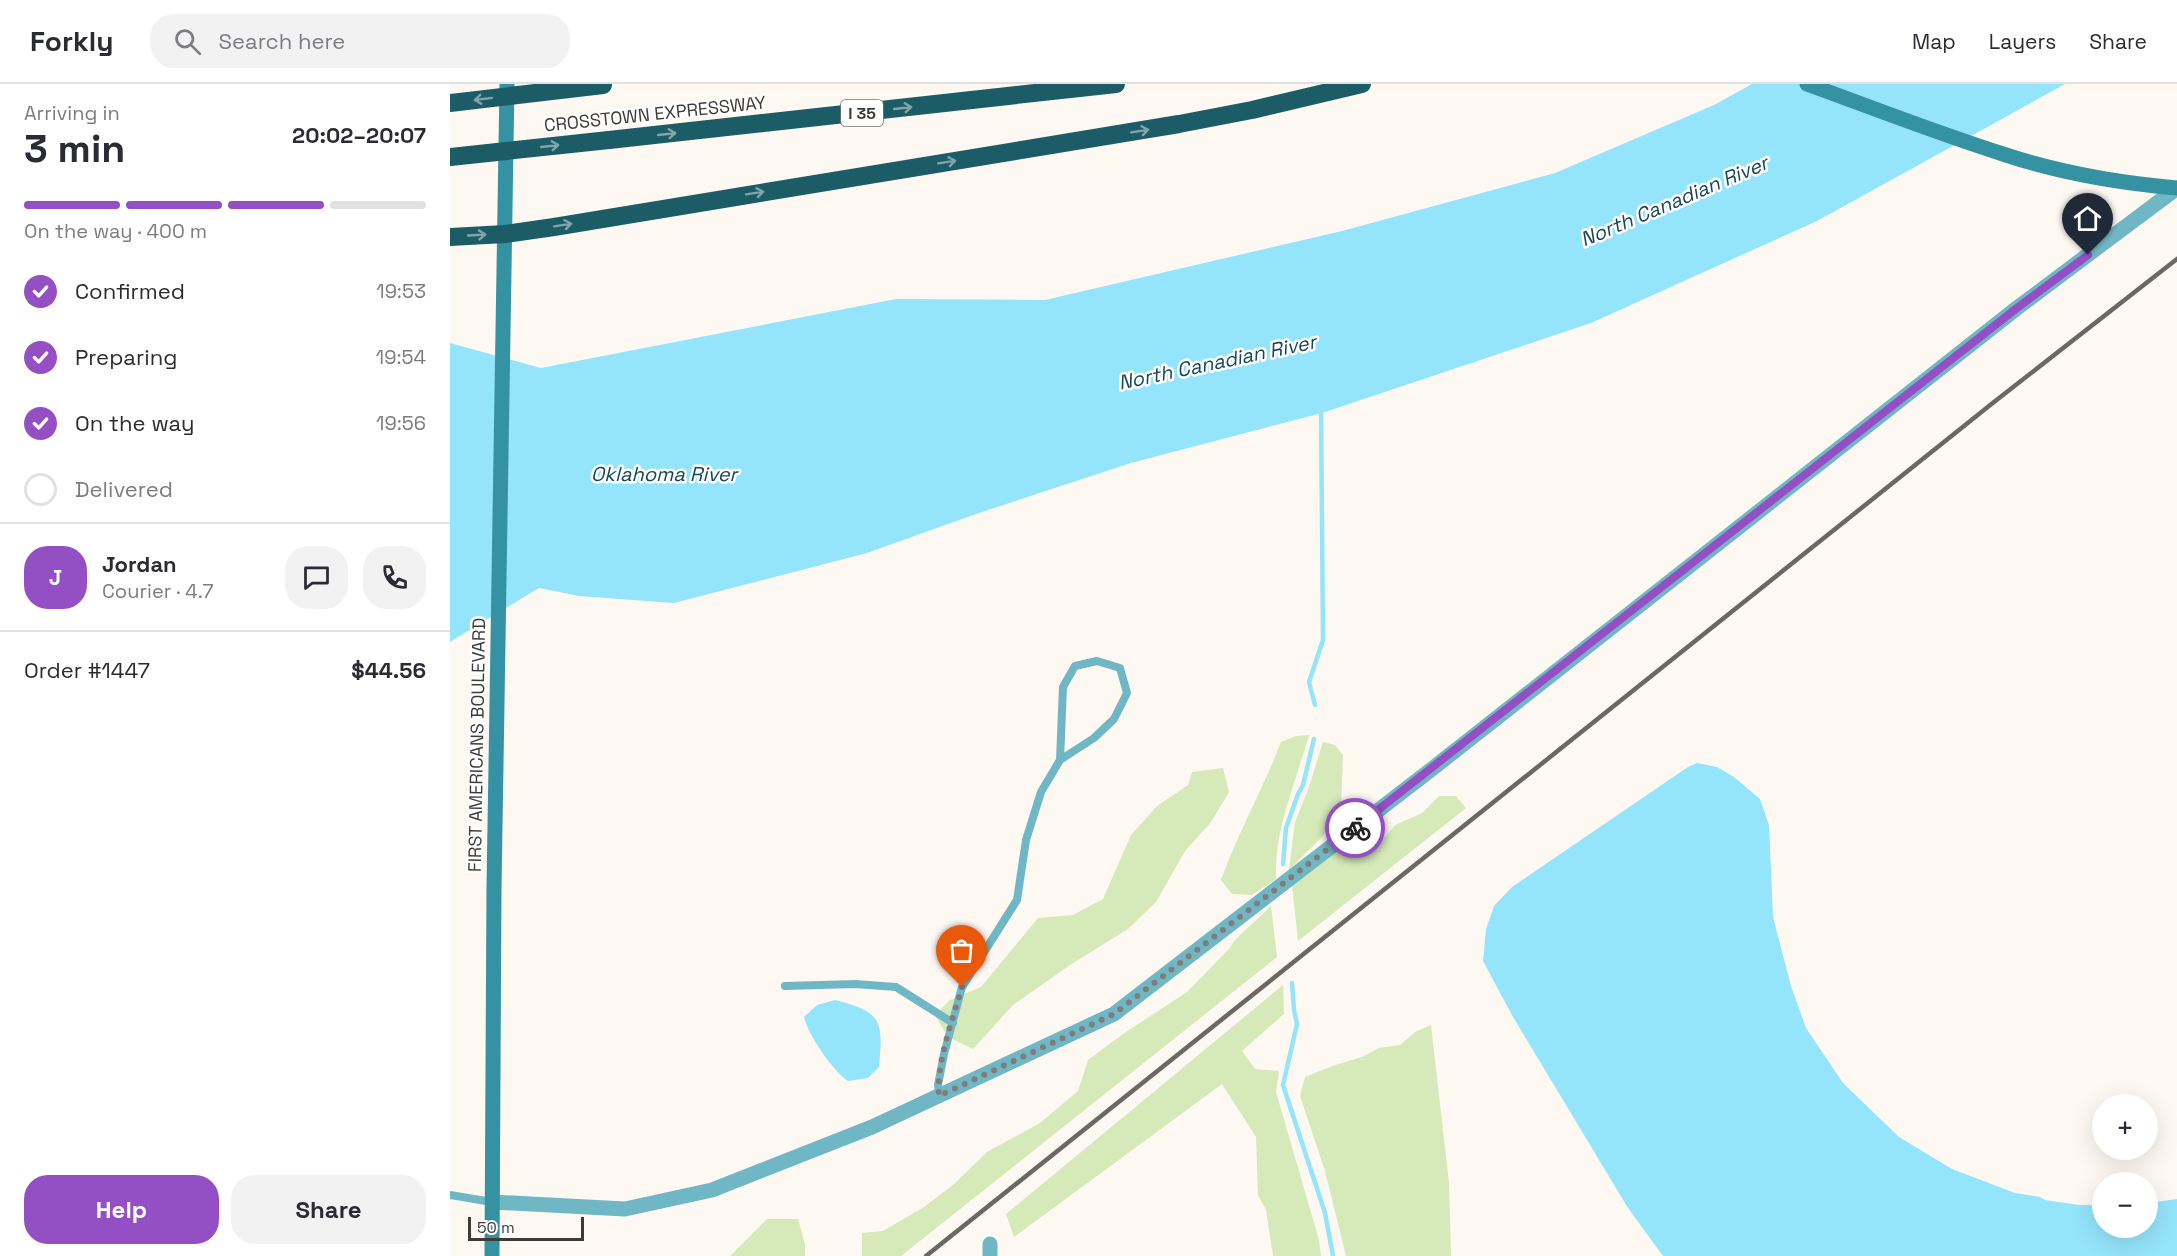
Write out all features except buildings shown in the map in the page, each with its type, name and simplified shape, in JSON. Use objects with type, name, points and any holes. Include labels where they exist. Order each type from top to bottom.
[{"type":"highway","name":"CROSSTOWN EXPRESSWAY","points":[[450,157],[1116,84]]},
{"type":"highway","points":[[450,237],[505,234],[1179,124],[1252,110],[1362,84]]},
{"type":"highway","name":"CROSSTOWN EXPRESSWAY","points":[[450,103],[609,85]]},
{"type":"main road","name":"FIRST AMERICANS BOULEVARD","points":[[492,1256],[494,888],[507,84]]},
{"type":"main road","points":[[1807,84],[2007,156],[2135,184],[2177,188]]},
{"type":"street","points":[[492,1202],[625,1209],[712,1190],[873,1127],[1114,1014],[1446,758],[2017,308],[2177,188]]},
{"type":"lane","points":[[939,1096],[938,1085],[962,987],[1017,900],[1026,840],[1041,792],[1060,760],[1094,738],[1114,719],[1127,693],[1120,668],[1097,661],[1076,666],[1063,687],[1060,760]]},
{"type":"lane","points":[[785,986],[855,984],[896,987],[953,1023]]},
{"type":"lane","points":[[450,1195],[492,1202]]},
{"type":"green space","points":[[1309,735],[1282,824],[1276,860],[1276,879],[1252,895],[1232,894],[1221,880],[1281,742],[1296,736]]},
{"type":"green space","points":[[1323,742],[1335,745],[1343,755],[1341,807],[1322,837],[1289,870],[1295,822]]},
{"type":"green space","points":[[1223,768],[1229,792],[1211,822],[1185,851],[1156,902],[1128,929],[1070,965],[1013,1005],[973,1049],[948,1037],[935,1015],[950,1000],[981,987],[1038,918],[1073,915],[1103,899],[1131,835],[1157,806],[1188,785],[1192,772]]},
{"type":"green space","points":[[1439,796],[1456,796],[1466,808],[1298,941],[1292,884],[1339,849],[1364,849],[1385,837],[1395,825],[1422,813]]},
{"type":"green space","points":[[1271,906],[1277,957],[901,1256],[862,1256],[862,1233],[883,1231],[924,1207],[954,1184],[987,1152],[1040,1123],[1078,1091],[1088,1060],[1187,992],[1235,940]]},
{"type":"green space","points":[[1283,985],[1284,1014],[1242,1051],[1255,1069],[1279,1071],[1276,1092],[1319,1240],[1321,1256],[1273,1256],[1266,1210],[1258,1195],[1256,1137],[1222,1084],[1014,1237],[1006,1214]]},
{"type":"green space","points":[[1431,1025],[1449,1183],[1451,1256],[1346,1256],[1325,1171],[1300,1096],[1305,1077],[1362,1057],[1379,1048],[1400,1045],[1415,1032]]},
{"type":"green space","points":[[767,1219],[798,1219],[805,1244],[805,1256],[730,1256]]},
{"type":"water","name":"Oklahoma River","points":[[1752,84],[2065,84],[1817,221],[1591,323],[1322,413],[1131,463],[867,553],[674,603],[579,596],[539,588],[450,642],[450,343],[541,368],[896,299],[1045,300],[1342,231],[1555,173],[1714,105]]},
{"type":"water","points":[[1697,763],[1717,767],[1734,777],[1760,799],[1769,825],[1773,917],[1791,986],[1806,1028],[1843,1083],[1899,1137],[1952,1169],[2015,1193],[2045,1200],[2092,1205],[2092,1238],[2158,1238],[2158,1202],[2177,1199],[2177,1256],[1663,1256],[1628,1208],[1513,1017],[1483,961],[1486,929],[1494,906],[1512,887]]},
{"type":"water","points":[[835,1000],[863,1009],[877,1021],[881,1039],[879,1067],[868,1078],[848,1081],[842,1076],[822,1052],[806,1025],[804,1017],[817,1005]]},
{"type":"waterway","points":[[1315,705],[1309,682],[1323,640],[1321,408]]},
{"type":"waterway","points":[[1283,864],[1286,828],[1303,785],[1314,739]]},
{"type":"waterway","points":[[1292,983],[1297,1024],[1283,1085],[1325,1213],[1333,1256]]},
{"type":"railway","points":[[926,1256],[1994,402],[2177,259]]},
{"type":"way so far","points":[[962,987],[944,1054],[938,1085],[939,1096],[1114,1014],[1355,828]]},
{"type":"route","points":[[1355,828],[2017,308],[2088,255]]},
{"type":"water label","name":"North Canadian River","points":[[1674,201]]},
{"type":"water label","name":"North Canadian River","points":[[1217,362]]}]
